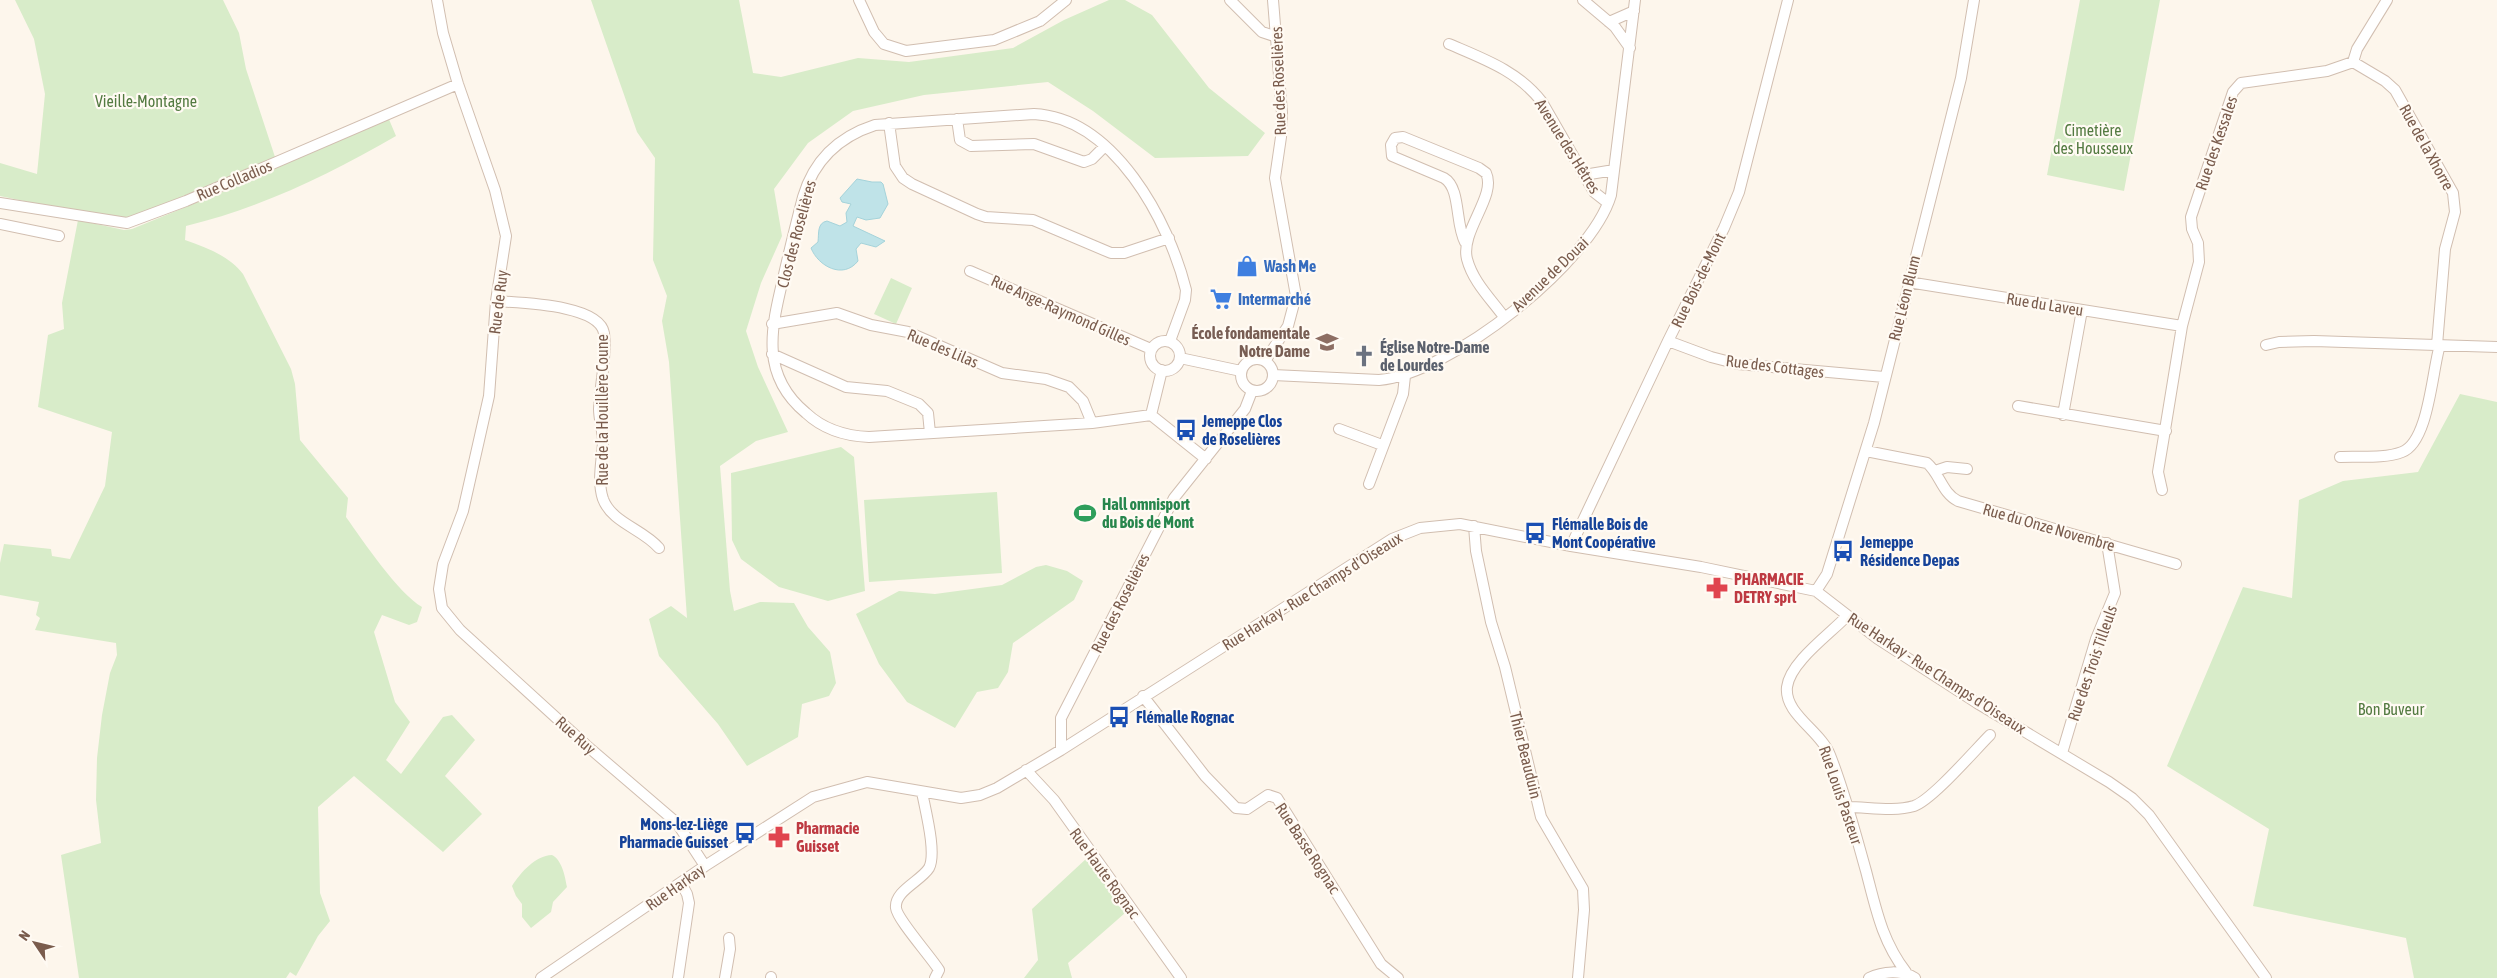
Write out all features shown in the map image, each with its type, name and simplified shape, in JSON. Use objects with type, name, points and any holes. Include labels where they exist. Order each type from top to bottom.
[{"type":"street","name":"Rue de Ruy","points":[[437,0],[458,84],[495,190],[506,236],[496,301],[489,396],[463,511],[443,564],[439,588],[442,608]]},
{"type":"street","points":[[859,0],[874,32],[884,44],[906,51],[994,40],[1040,21],[1066,0]]},
{"type":"street","points":[[1230,0],[1262,32],[1278,37]]},
{"type":"street","name":"Rue des Roselières","points":[[1265,361],[1288,326],[1296,296],[1275,178],[1281,137],[1282,113],[1278,37],[1273,0]]},
{"type":"street","points":[[1583,0],[1619,32],[1630,48]]},
{"type":"street","name":"Avenue de Douai","points":[[1274,375],[1379,380],[1405,376],[1448,354],[1504,317],[1542,286],[1576,252],[1600,222],[1608,204],[1635,0]]},
{"type":"street","name":"Rue Bois-de-Mont","points":[[1571,546],[1668,340],[1724,228],[1739,192],[1788,0]]},
{"type":"street","name":"Rue Léon Blum","points":[[1816,591],[1826,574],[1866,451],[1961,78],[1974,0]]},
{"type":"street","points":[[2353,62],[2357,49],[2387,0]]},
{"type":"street","points":[[1609,22],[1634,11]]},
{"type":"street","name":"Avenue des Hêtres","points":[[1449,44],[1506,70],[1527,84],[1542,102],[1594,192],[1608,204]]},
{"type":"street","name":"Rue des Kessales","points":[[2182,326],[2198,262],[2198,243],[2192,229],[2191,217],[2237,86],[2336,70],[2353,62]]},
{"type":"street","name":"Rue de la Xhorre","points":[[2353,62],[2385,81],[2398,95],[2429,152],[2449,182],[2455,200],[2454,221],[2444,255],[2439,345]]},
{"type":"street","name":"Rue Colladios","points":[[0,203],[127,223],[186,201],[458,84]]},
{"type":"street","name":"Clos des Roselières","points":[[1151,415],[1092,424],[862,437],[823,426],[792,400],[778,375],[772,354],[772,324],[803,197],[810,176],[825,154],[840,141],[864,128],[889,123],[1034,114],[1050,115],[1081,126],[1105,146],[1141,188],[1169,238],[1186,295],[1170,341]]},
{"type":"street","points":[[957,118],[960,140],[971,146],[1034,144],[1084,162],[1092,159],[1105,146]]},
{"type":"street","points":[[889,123],[893,160],[903,178],[977,214],[986,217],[1033,220],[1111,253],[1130,251],[1169,238]]},
{"type":"street","points":[[1465,242],[1488,188],[1489,181],[1486,173],[1479,168],[1404,137],[1396,138],[1391,145],[1392,156],[1444,178],[1450,184],[1460,233],[1465,242],[1467,258],[1474,276],[1504,317]]},
{"type":"street","points":[[1584,174],[1614,170]]},
{"type":"street","points":[[0,224],[59,236]]},
{"type":"street","name":"Rue Ange-Raymond Gilles","points":[[970,271],[1151,350]]},
{"type":"street","name":"Rue du Laveu","points":[[1908,282],[2182,326]]},
{"type":"street","name":"Rue de la Houillère Coune","points":[[496,301],[550,306],[591,316],[600,325],[604,339],[599,409],[603,439],[601,490],[607,507],[614,516],[651,540],[659,548]]},
{"type":"street","points":[[2063,415],[2082,310]]},
{"type":"street","name":"Rue des Lilas","points":[[772,324],[837,313],[871,325],[908,332],[1002,373],[1046,379],[1069,387],[1083,401],[1092,424]]},
{"type":"street","points":[[2162,490],[2158,472],[2182,326]]},
{"type":"street","name":"Rue des Cottages","points":[[1668,340],[1724,360],[1751,366],[1884,377]]},
{"type":"street","points":[[1161,341],[1170,341],[1179,350],[1180,358],[1175,366],[1162,370],[1151,363],[1151,350],[1161,341]]},
{"type":"street","points":[[2266,345],[2279,342],[2314,341],[2497,347]]},
{"type":"street","points":[[2340,457],[2398,453],[2412,446],[2425,416],[2439,345]]},
{"type":"street","points":[[772,354],[846,386],[888,392],[919,404],[928,413],[930,433]]},
{"type":"street","points":[[1180,358],[1241,371]]},
{"type":"street","points":[[1251,360],[1265,361],[1271,367],[1274,375],[1270,385],[1262,391],[1252,391],[1245,387],[1241,379],[1241,371],[1251,360]]},
{"type":"street","points":[[1162,370],[1151,415],[1206,459]]},
{"type":"street","points":[[1369,484],[1382,445],[1403,394],[1405,376]]},
{"type":"street","name":"Rue des Roselières","points":[[1061,750],[1062,718],[1174,498],[1245,409],[1252,391]]},
{"type":"street","points":[[2018,406],[2166,431]]},
{"type":"street","points":[[1339,429],[1382,445]]},
{"type":"street","points":[[1866,451],[1917,460],[1927,463],[1935,471],[1947,466],[1967,469]]},
{"type":"street","name":"Rue du Onze Novembre","points":[[1935,471],[1948,493],[1958,501],[2176,564]]},
{"type":"street","name":"Rue Harkay - Rue Champs d'Oiseaux","points":[[867,782],[948,797],[971,797],[997,788],[1061,750],[1401,534],[1439,524],[1474,526],[1571,546],[1701,567],[1816,591],[1847,616],[1977,703],[2062,753],[2132,798],[2149,815],[2266,978]]},
{"type":"street","name":"Thier Beauduin","points":[[1474,526],[1476,551],[1491,622],[1505,667],[1541,817],[1583,889],[1584,910],[1578,978]]},
{"type":"street","name":"Rue des Trois Tilleuls","points":[[2062,753],[2096,639],[2113,601],[2114,593],[2107,543]]},
{"type":"street","name":"Rue Ruy","points":[[442,608],[460,630],[586,745],[677,823],[705,866]]},
{"type":"street","name":"Rue Louis Pasteur","points":[[1847,616],[1798,664],[1788,682],[1787,694],[1793,710],[1825,744],[1848,806],[1878,919],[1892,954],[1911,975]]},
{"type":"street","name":"Rue Basse Rognac","points":[[1144,696],[1205,776],[1236,808],[1247,809],[1268,795],[1277,798],[1381,964],[1398,978]]},
{"type":"street","points":[[1848,806],[1902,807],[1920,803],[1932,794],[1990,735]]},
{"type":"street","name":"Rue Haute Rognac","points":[[1026,770],[1054,800],[1181,978]]},
{"type":"street","name":"Rue Harkay","points":[[541,978],[705,866],[813,797],[867,782]]},
{"type":"street","points":[[922,792],[932,853],[929,867],[897,899],[895,907],[899,918],[939,970],[935,978]]},
{"type":"street","points":[[678,978],[689,902],[681,883]]},
{"type":"street","points":[[725,978],[730,949],[729,938]]},
{"type":"street","points":[[1869,978],[1877,974],[1911,975]]},
{"type":"green space","name":"Vieille-Montagne","points":[[15,0],[223,0],[239,33],[246,69],[275,157],[132,218],[110,219],[0,196],[0,163],[37,174],[45,94],[34,39]]},
{"type":"green space","points":[[591,0],[739,0],[753,73],[781,77],[858,58],[909,62],[1013,48],[1064,20],[1109,0],[1125,0],[1152,15],[1209,88],[1265,133],[1248,156],[1155,158],[1093,111],[1048,82],[924,95],[853,111],[808,143],[774,189],[782,236],[761,283],[746,331],[758,367],[788,432],[756,441],[720,466],[730,591],[734,611],[760,602],[794,603],[808,627],[830,652],[836,683],[829,696],[802,704],[798,737],[747,766],[718,724],[659,656],[649,619],[671,606],[687,618],[669,362],[662,321],[667,296],[653,260],[655,158],[637,132]]},
{"type":"green space","name":"Cimetière des Housseux","points":[[2080,0],[2160,0],[2124,191],[2047,175]]},
{"type":"green space","points":[[388,117],[396,136],[346,164],[268,200],[214,219],[186,226],[185,240],[224,257],[243,274],[291,369],[295,384],[300,440],[348,498],[346,517],[371,552],[402,590],[422,607],[417,622],[409,625],[382,615],[374,632],[395,702],[410,722],[386,760],[401,774],[443,717],[452,715],[475,740],[445,776],[482,814],[443,852],[354,776],[318,807],[320,893],[330,921],[318,936],[296,976],[290,972],[286,978],[79,978],[61,855],[101,843],[96,800],[97,758],[102,715],[110,673],[117,655],[116,643],[35,630],[40,618],[36,615],[39,602],[0,595],[0,563],[4,544],[51,549],[52,556],[70,559],[105,486],[112,432],[38,407],[48,335],[64,329],[62,303],[78,220],[124,230],[132,229],[374,125]]},
{"type":"green space","points":[[891,278],[912,288],[896,324],[874,314]]},
{"type":"green space","name":"Bon Buveur","points":[[2460,394],[2497,402],[2497,978],[2414,978],[2406,938],[2253,906],[2269,829],[2167,766],[2243,587],[2292,598],[2299,500],[2343,481],[2418,472]]},
{"type":"green space","points":[[841,447],[854,457],[865,591],[828,601],[779,587],[741,559],[732,540],[731,473]]},
{"type":"green space","points":[[997,492],[1002,573],[869,582],[864,500]]},
{"type":"green space","points":[[1046,565],[1067,571],[1083,581],[1074,600],[1013,643],[1008,672],[998,688],[977,692],[955,728],[907,702],[879,664],[856,614],[899,591],[935,594],[1002,585],[1036,567]]},
{"type":"green space","points":[[552,855],[561,864],[567,887],[553,902],[551,912],[531,928],[522,917],[522,904],[512,886],[524,870],[534,862],[540,858]]},
{"type":"green space","points":[[1087,858],[1125,913],[1068,963],[1072,978],[1024,978],[1038,960],[1032,909]]},
{"type":"water","points":[[857,179],[881,182],[888,204],[880,218],[866,220],[857,217],[853,226],[885,241],[876,247],[861,243],[856,249],[858,261],[852,267],[838,270],[825,265],[814,255],[811,248],[818,242],[819,229],[824,222],[827,221],[840,226],[847,222],[846,213],[851,204],[842,202],[840,198]]},
{"type":"place","name":"Wash Me","points":[[1247,266]]},
{"type":"place","name":"Intermarché","points":[[1221,299]]},
{"type":"place","name":"École fondamentale Notre Dame","points":[[1327,342]]},
{"type":"place","name":"Église Notre-Dame de Lourdes","points":[[1364,356]]},
{"type":"place","name":"Jemeppe Clos de Roselières","points":[[1186,430]]},
{"type":"place","name":"Hall omnisport du Bois de Mont","points":[[1085,513]]},
{"type":"place","name":"Flémalle Bois de Mont Coopérative","points":[[1535,533]]},
{"type":"place","name":"Jemeppe Résidence Depas","points":[[1843,551]]},
{"type":"place","name":"PHARMACIE DETRY sprl","points":[[1717,588]]},
{"type":"place","name":"Flémalle Rognac","points":[[1119,717]]},
{"type":"place","name":"Mons-lez-Liège Pharmacie Guisset","points":[[745,833]]},
{"type":"place","name":"Pharmacie Guisset","points":[[779,837]]}]
